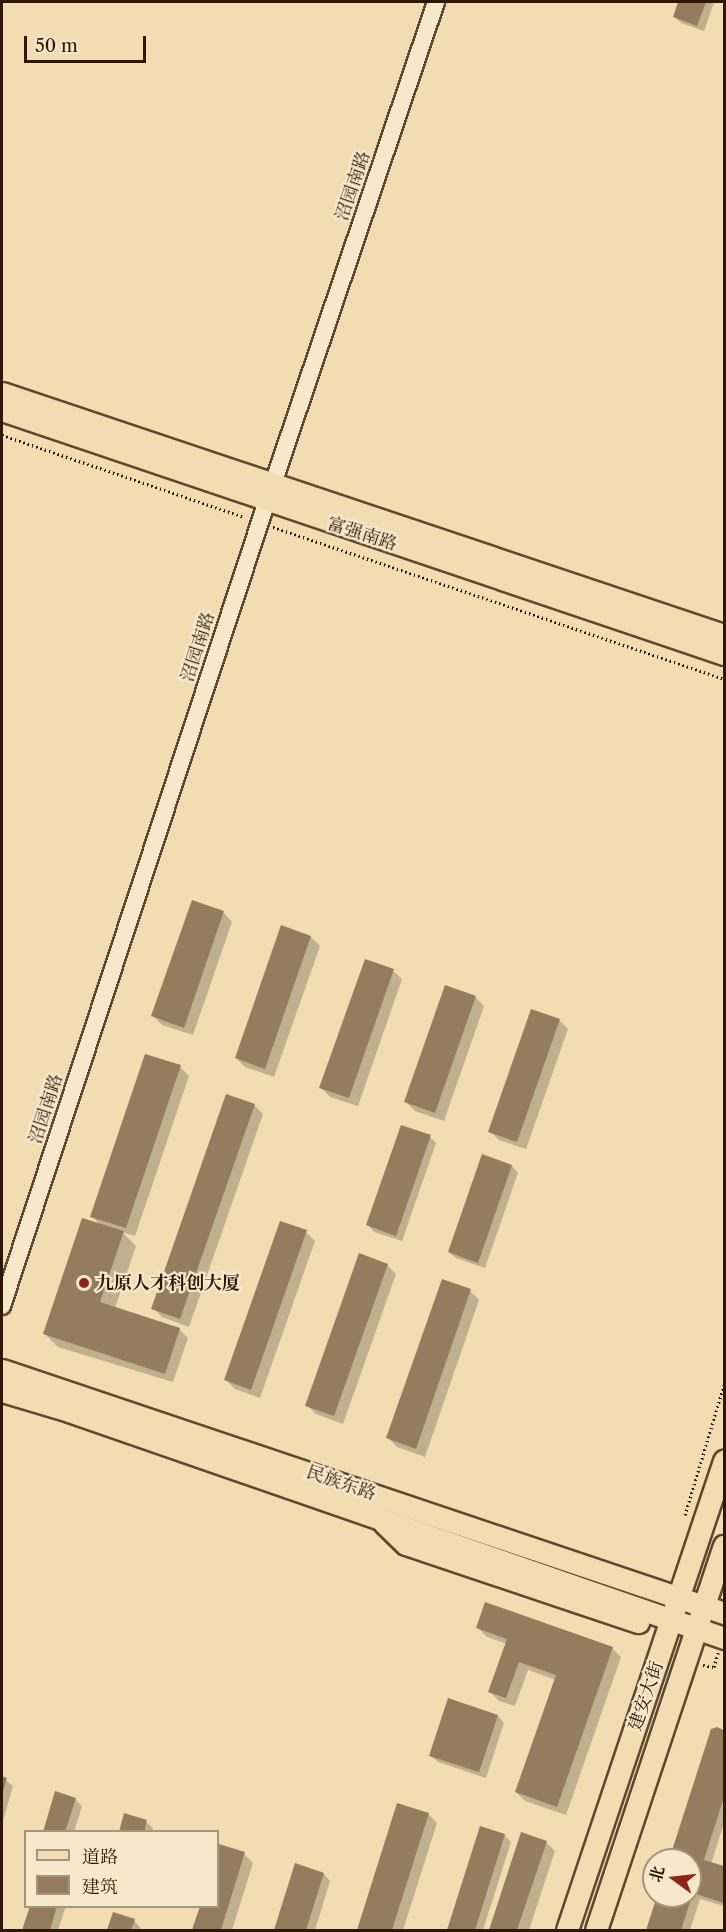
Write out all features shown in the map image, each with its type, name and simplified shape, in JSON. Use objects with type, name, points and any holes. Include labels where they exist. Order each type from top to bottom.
[{"type":"main road","name":"富强南路","points":[[2,393],[270,492],[724,654]]},
{"type":"main road","name":"富强南路","points":[[2,411],[270,492],[724,635]]},
{"type":"main road","name":"民族东路","points":[[2,1370],[715,1610]]},
{"type":"main road","name":"民族东路","points":[[2,1391],[32,1399],[376,1517],[670,1625],[697,1629],[724,1638]]},
{"type":"main road","name":"建安大街","points":[[567,1930],[724,1461]]},
{"type":"main road","name":"建安大街","points":[[596,1930],[697,1629],[715,1610],[724,1546]]},
{"type":"street","name":"沼园南路","points":[[2,1306],[260,522],[436,2]]},
{"type":"path","points":[[2,435],[724,678]]},
{"type":"path","points":[[684,1518],[724,1385]]},
{"type":"building","points":[[678,2],[706,2],[697,26],[673,17]]},
{"type":"building","points":[[192,900],[224,911],[184,1028],[151,1016]]},
{"type":"building","points":[[281,925],[311,936],[265,1069],[235,1058]]},
{"type":"building","points":[[365,959],[394,969],[349,1098],[319,1088]]},
{"type":"building","points":[[445,985],[476,996],[435,1113],[404,1102]]},
{"type":"building","points":[[531,1009],[560,1019],[517,1142],[488,1132]]},
{"type":"building","points":[[145,1054],[181,1065],[126,1228],[90,1217]]},
{"type":"building","points":[[226,1094],[255,1104],[180,1319],[151,1309]]},
{"type":"building","points":[[401,1125],[431,1135],[396,1236],[366,1225]]},
{"type":"building","points":[[482,1154],[512,1165],[478,1263],[448,1252]]},
{"type":"building","points":[[82,1218],[124,1231],[100,1302],[180,1328],[165,1374],[43,1334]]},
{"type":"building","points":[[280,1221],[307,1230],[251,1390],[224,1380]]},
{"type":"building","points":[[359,1253],[388,1264],[334,1416],[305,1406]]},
{"type":"building","points":[[442,1279],[471,1289],[416,1449],[386,1438]]},
{"type":"building","points":[[485,1602],[613,1647],[557,1807],[515,1792],[556,1675],[519,1662],[506,1698],[488,1692],[507,1639],[476,1628]]},
{"type":"building","points":[[448,1698],[498,1715],[479,1772],[429,1756]]},
{"type":"building","points":[[717,1727],[724,1730],[724,1797],[704,1860],[724,1866],[724,1903],[702,1896],[702,1848],[673,1848],[711,1729]]},
{"type":"building","points":[[2,1776],[7,1778],[2,1795]]},
{"type":"building","points":[[55,1791],[76,1798],[66,1830],[44,1830]]},
{"type":"building","points":[[397,1803],[429,1813],[392,1930],[357,1930]]},
{"type":"building","points":[[124,1813],[147,1820],[144,1830],[120,1830]]},
{"type":"building","points":[[480,1826],[505,1834],[475,1930],[447,1930]]},
{"type":"building","points":[[521,1832],[547,1841],[517,1930],[489,1930]]},
{"type":"building","points":[[219,1844],[245,1852],[221,1930],[192,1930],[199,1908],[219,1908]]},
{"type":"building","points":[[295,1863],[324,1873],[306,1930],[274,1930]]},
{"type":"building","points":[[29,1908],[56,1908],[50,1930],[22,1930]]},
{"type":"building","points":[[653,1908],[688,1908],[681,1930],[646,1930]]},
{"type":"building","points":[[113,1912],[135,1919],[131,1930],[107,1930]]},
{"type":"place","name":"九原人才科创大厦","points":[[84,1283]]}]
